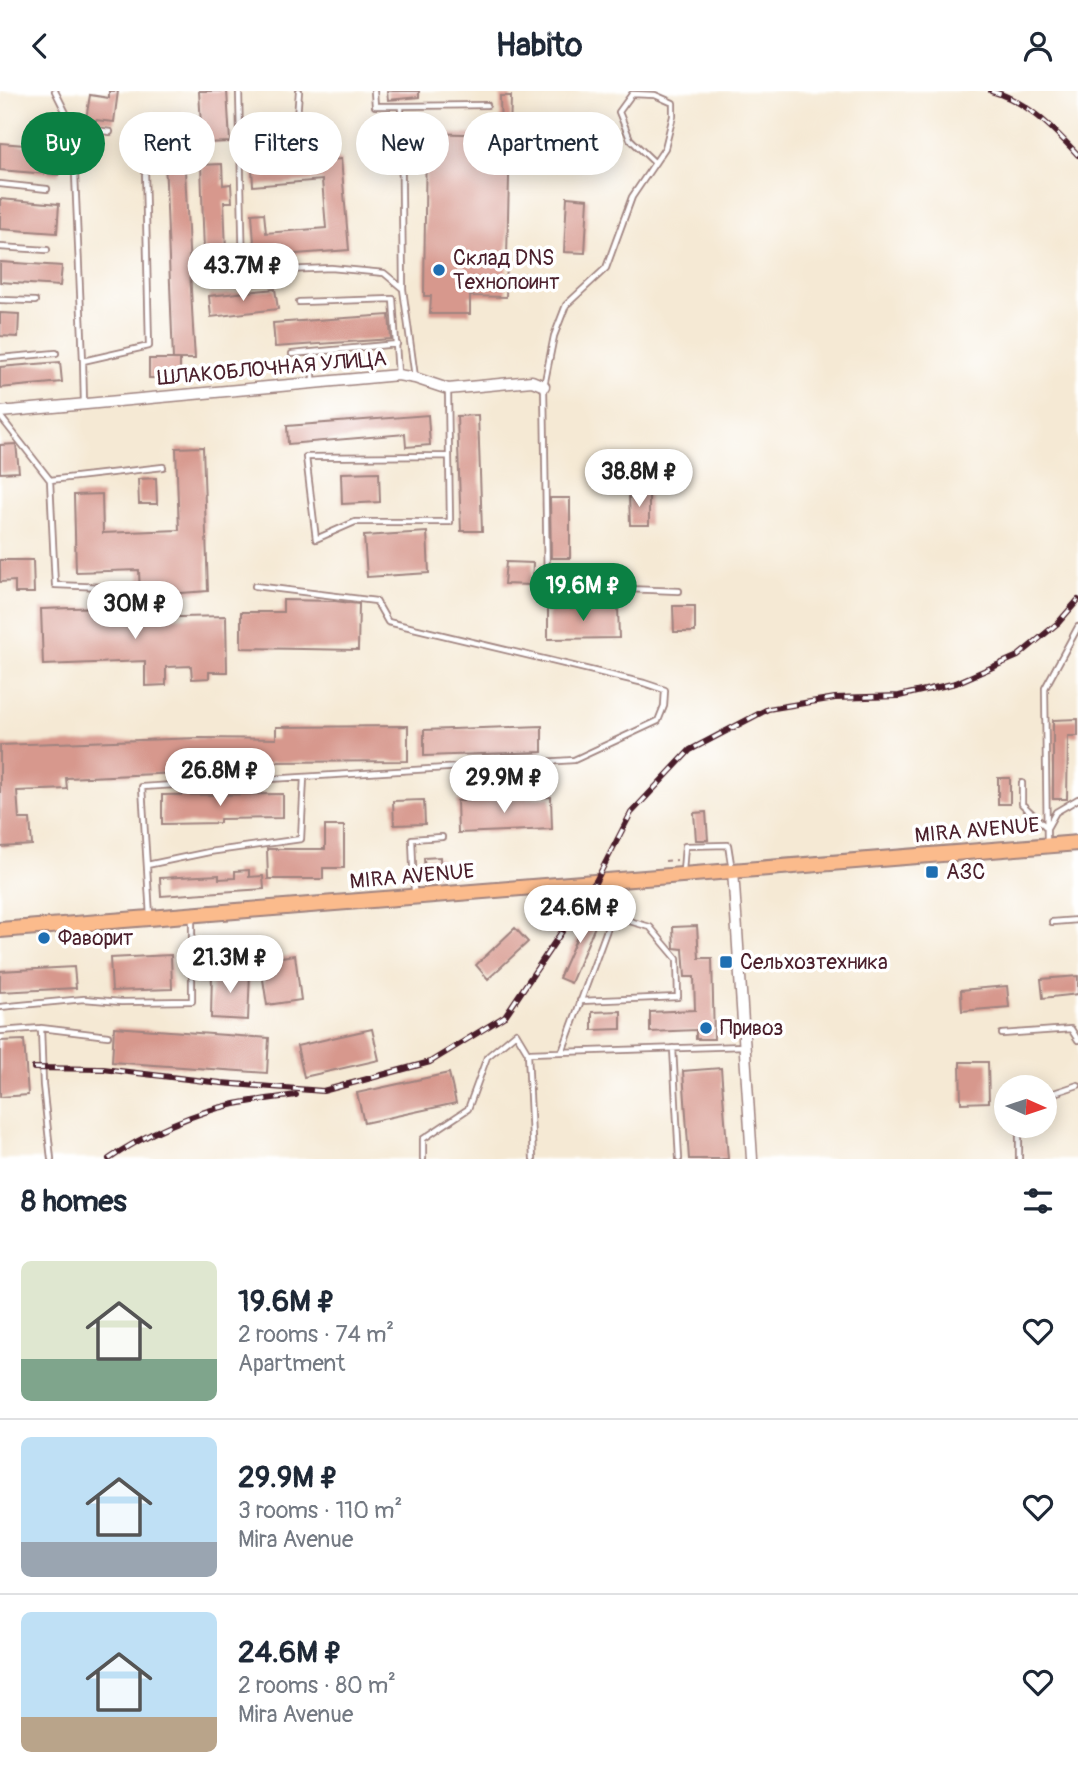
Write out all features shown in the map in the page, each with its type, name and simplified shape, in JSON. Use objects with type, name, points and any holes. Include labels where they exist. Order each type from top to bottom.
[{"type":"main road","name":"MIRA AVENUE","points":[[0,930],[415,897],[683,867],[733,870],[1078,843]]},
{"type":"street","name":"ШЛАКОБЛОЧНАЯ УЛИЦА","points":[[0,414],[398,375],[448,389],[533,381],[544,386]]},
{"type":"street","points":[[733,870],[752,1159]]},
{"type":"lane","points":[[55,91],[66,112]]},
{"type":"lane","points":[[239,91],[243,272],[331,268],[384,273],[403,289]]},
{"type":"lane","points":[[297,112],[299,91]]},
{"type":"lane","points":[[374,91],[375,106],[487,105]]},
{"type":"lane","points":[[654,163],[630,139],[619,113],[632,94],[655,95],[673,103],[673,116],[665,148],[632,197],[606,268],[566,305],[554,336],[544,386],[547,586],[679,591]]},
{"type":"lane","points":[[401,106],[403,289],[415,378]]},
{"type":"lane","points":[[105,131],[110,132]]},
{"type":"lane","points":[[75,175],[84,404]]},
{"type":"lane","points":[[83,361],[149,346],[145,175]]},
{"type":"lane","points":[[0,184],[47,189]]},
{"type":"lane","points":[[0,247],[47,250]]},
{"type":"lane","points":[[0,299],[35,301]]},
{"type":"lane","points":[[299,302],[393,299],[398,375]]},
{"type":"lane","points":[[292,354],[397,344]]},
{"type":"lane","points":[[313,352],[313,383]]},
{"type":"lane","points":[[0,358],[57,353]]},
{"type":"lane","points":[[448,389],[450,522],[355,522],[316,539],[306,457],[449,456]]},
{"type":"lane","points":[[0,414],[50,480],[55,585],[128,588]]},
{"type":"lane","points":[[50,480],[163,467]]},
{"type":"lane","points":[[150,918],[142,787],[574,760],[658,721],[664,706],[665,690],[631,679],[388,622],[376,601],[255,586]]},
{"type":"lane","points":[[1047,845],[1045,688],[1078,627]]},
{"type":"lane","points":[[147,865],[209,852],[301,839],[304,777]]},
{"type":"lane","points":[[1022,783],[1022,804],[1047,828]]},
{"type":"lane","points":[[1047,828],[1056,812],[1078,799]]},
{"type":"lane","points":[[415,897],[412,839],[442,837]]},
{"type":"lane","points":[[683,867],[685,846],[728,845],[733,870]]},
{"type":"lane","points":[[0,1007],[84,999],[192,1001],[192,915]]},
{"type":"lane","points":[[562,1052],[580,1001],[612,916],[650,927],[677,959],[678,997],[580,1001]]},
{"type":"lane","points":[[1052,922],[1078,920]]},
{"type":"lane","points":[[0,1031],[41,1028],[108,1035]]},
{"type":"lane","points":[[41,1028],[43,1085],[51,1159]]},
{"type":"lane","points":[[1002,1034],[1071,1029],[1078,1040]]},
{"type":"lane","points":[[424,1159],[424,1139],[468,1109],[487,1057],[516,1033],[528,1053],[533,1159]]},
{"type":"lane","points":[[528,1053],[745,1046]]},
{"type":"lane","points":[[673,1048],[679,1159]]},
{"type":"lane","points":[[1057,1092],[1078,1085]]},
{"type":"lane","points":[[1018,1138],[1019,1159]]},
{"type":"path","points":[[664,861],[683,867]]},
{"type":"building","points":[[109,91],[118,91],[114,122],[105,121],[105,112],[87,112],[90,95],[109,98]]},
{"type":"building","points":[[199,91],[227,91],[229,142],[215,143],[215,112],[200,112]]},
{"type":"building","points":[[387,91],[419,91],[419,97],[388,100]]},
{"type":"building","points":[[500,96],[511,96],[511,112],[500,112]]},
{"type":"building","points":[[449,134],[463,134],[463,175],[509,175],[506,297],[470,296],[470,314],[430,314],[431,296],[424,296],[425,175],[449,175]]},
{"type":"building","points":[[0,143],[21,145],[21,172],[0,170]]},
{"type":"building","points":[[215,164],[222,164],[223,185],[231,184],[232,202],[224,202],[226,251],[204,252],[201,175],[215,175]]},
{"type":"building","points":[[342,170],[349,250],[255,257],[252,214],[264,213],[266,233],[326,228],[322,180],[253,186],[252,175],[342,175]]},
{"type":"building","points":[[166,175],[185,175],[195,359],[173,359]]},
{"type":"building","points":[[567,197],[588,199],[585,253],[564,252]]},
{"type":"building","points":[[0,199],[59,204],[57,233],[0,229]]},
{"type":"building","points":[[0,262],[62,266],[60,286],[0,282]]},
{"type":"building","points":[[275,289],[278,309],[211,317],[209,296]]},
{"type":"building","points":[[0,313],[19,314],[18,337],[0,336]]},
{"type":"building","points":[[389,315],[391,339],[275,347],[273,323]]},
{"type":"building","points":[[149,359],[180,359],[180,378],[149,378]]},
{"type":"building","points":[[60,362],[62,382],[0,388],[0,367]]},
{"type":"building","points":[[428,415],[430,445],[406,447],[405,434],[288,444],[287,426]]},
{"type":"building","points":[[478,415],[482,531],[461,531],[457,416]]},
{"type":"building","points":[[16,444],[19,472],[0,473],[0,445]]},
{"type":"building","points":[[203,447],[208,591],[140,596],[139,570],[76,572],[74,495],[102,494],[103,533],[179,530],[176,448]]},
{"type":"building","points":[[379,472],[380,502],[342,504],[341,473]]},
{"type":"building","points":[[156,478],[157,504],[139,504],[138,479]]},
{"type":"building","points":[[629,494],[649,494],[649,525],[630,525]]},
{"type":"building","points":[[550,498],[570,498],[570,558],[551,558]]},
{"type":"building","points":[[427,532],[429,573],[367,577],[364,536]]},
{"type":"building","points":[[0,560],[33,560],[34,593],[15,593],[15,581],[0,582]]},
{"type":"building","points":[[506,562],[533,563],[532,585],[504,584]]},
{"type":"building","points":[[283,600],[359,604],[358,650],[241,648],[241,612],[283,612]]},
{"type":"building","points":[[135,606],[135,618],[226,616],[227,672],[209,672],[209,678],[192,679],[191,666],[166,667],[166,685],[145,686],[145,661],[43,665],[41,609]]},
{"type":"building","points":[[673,606],[695,606],[695,632],[674,632]]},
{"type":"building","points":[[618,607],[619,638],[548,639],[548,609]]},
{"type":"building","points":[[1078,719],[1078,736],[1068,736],[1067,799],[1053,799],[1053,720]]},
{"type":"building","points":[[408,726],[408,761],[269,762],[269,768],[200,768],[200,772],[66,778],[67,789],[17,791],[19,819],[30,819],[32,845],[0,847],[0,745],[199,738],[276,739],[276,727]]},
{"type":"building","points":[[542,726],[542,752],[424,756],[424,730]]},
{"type":"building","points":[[998,778],[1010,778],[1010,804],[998,804]]},
{"type":"building","points":[[283,794],[283,818],[220,819],[220,823],[162,824],[162,795]]},
{"type":"building","points":[[551,797],[552,829],[458,833],[457,801]]},
{"type":"building","points":[[424,800],[425,824],[394,825],[393,801]]},
{"type":"building","points":[[706,812],[708,840],[696,840],[694,813]]},
{"type":"building","points":[[325,826],[344,826],[344,868],[323,868],[323,879],[268,879],[267,849],[325,849]]},
{"type":"building","points":[[440,857],[441,875],[425,876],[424,858]]},
{"type":"building","points":[[249,870],[249,877],[263,876],[264,889],[161,896],[160,878],[219,875],[219,879],[235,878],[235,871]]},
{"type":"building","points":[[590,907],[601,912],[571,983],[559,978]]},
{"type":"building","points":[[697,926],[699,958],[712,958],[714,1039],[696,1039],[696,1030],[650,1032],[650,1012],[695,1010],[694,977],[685,977],[683,949],[674,948],[673,927]]},
{"type":"building","points":[[515,928],[528,942],[488,979],[476,965]]},
{"type":"building","points":[[171,955],[172,989],[112,991],[110,958]]},
{"type":"building","points":[[295,955],[301,1000],[267,1005],[260,960]]},
{"type":"building","points":[[74,967],[76,988],[0,992],[0,971]]},
{"type":"building","points":[[212,970],[250,972],[248,1020],[211,1018]]},
{"type":"building","points":[[1078,976],[1078,994],[1043,998],[1041,979]]},
{"type":"building","points":[[1007,986],[1009,1007],[962,1011],[961,990]]},
{"type":"building","points":[[621,1011],[621,1029],[592,1030],[592,1012]]},
{"type":"building","points":[[114,1027],[269,1038],[267,1073],[112,1062]]},
{"type":"building","points":[[372,1029],[379,1060],[304,1077],[297,1046]]},
{"type":"building","points":[[24,1040],[28,1095],[0,1097],[0,1041]]},
{"type":"building","points":[[960,1062],[988,1062],[989,1102],[961,1103]]},
{"type":"building","points":[[721,1068],[728,1159],[689,1159],[683,1071]]},
{"type":"building","points":[[449,1073],[456,1103],[364,1123],[357,1093]]},
{"type":"railway","points":[[991,91],[1028,109],[1078,155]]},
{"type":"railway","points":[[34,1068],[103,1069],[221,1083],[323,1091],[430,1062],[505,1016],[596,881],[631,813],[690,750],[768,709],[835,698],[899,696],[956,683],[1018,656],[1058,623],[1078,600]]},
{"type":"railway","points":[[109,1159],[153,1133],[203,1113],[235,1104],[296,1095]]},
{"type":"place","name":"Склад DNS Технопоинт","points":[[439,270]]},
{"type":"place","name":"АЗС","points":[[932,872]]},
{"type":"place","name":"Фаворит","points":[[44,938]]},
{"type":"place","name":"Сельхозтехника","points":[[726,962]]},
{"type":"place","name":"Привоз","points":[[706,1028]]}]
